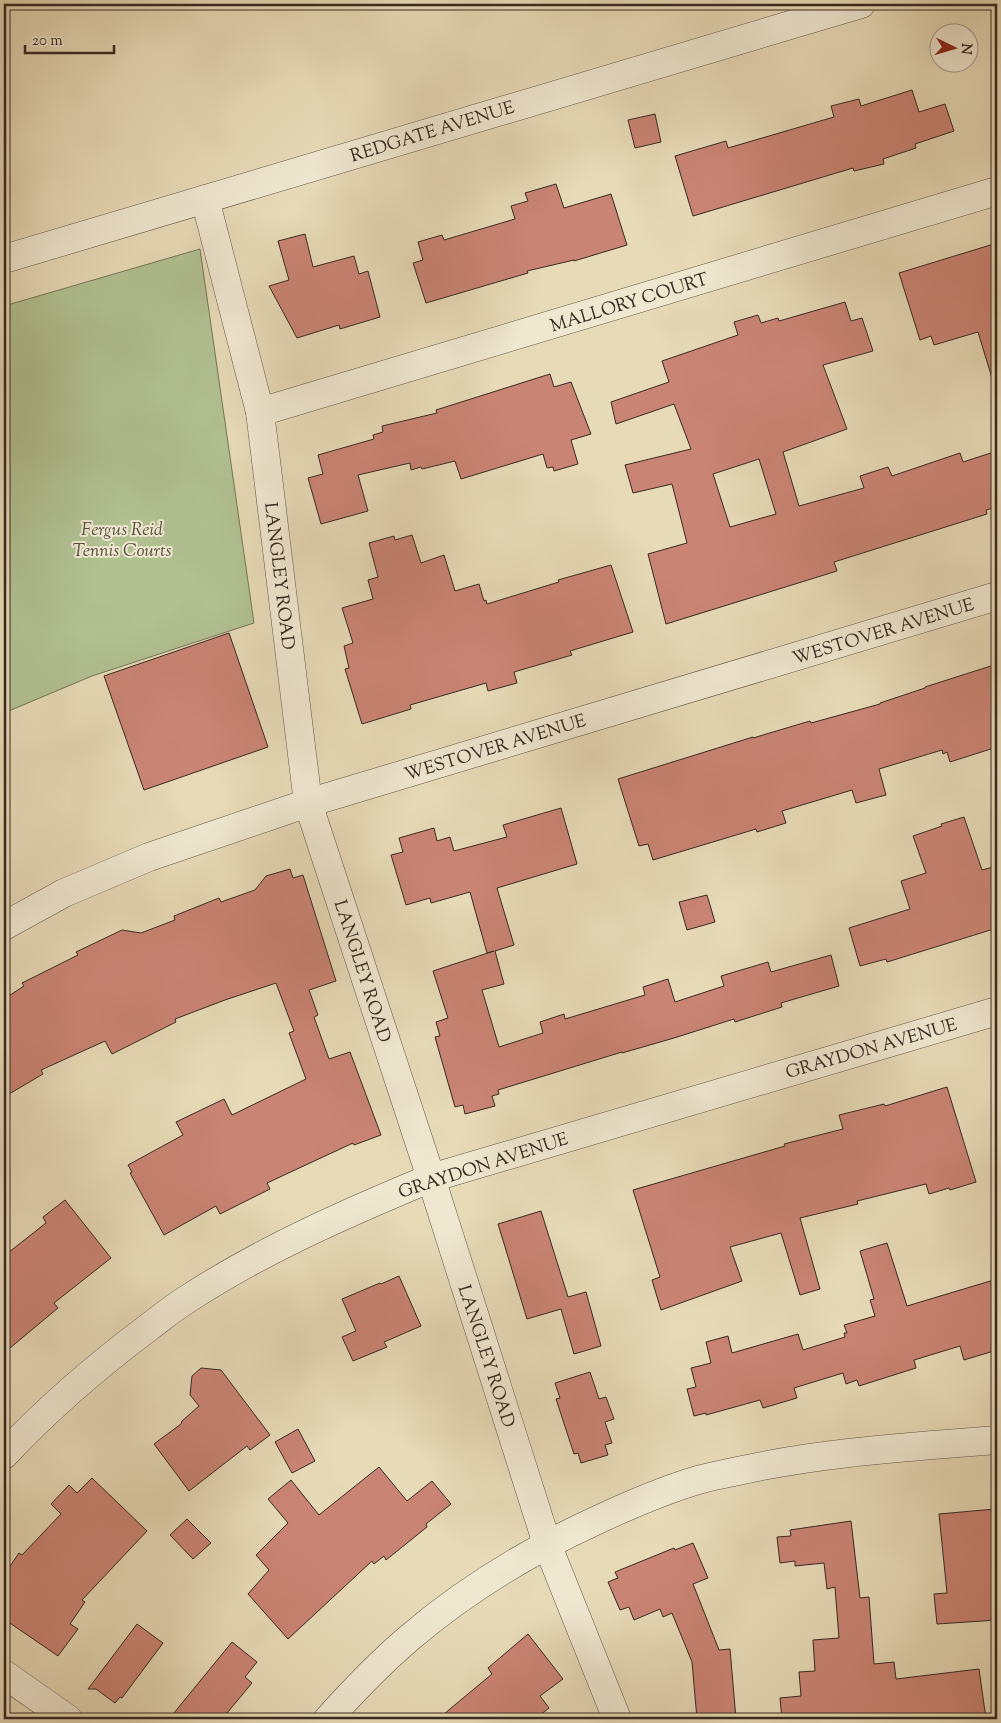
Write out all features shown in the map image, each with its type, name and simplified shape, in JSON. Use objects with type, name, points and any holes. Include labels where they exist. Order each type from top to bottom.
[{"type":"street","name":"REDGATE AVENUE","points":[[4,258],[861,4]]},
{"type":"street","name":"MALLORY COURT","points":[[260,412],[997,191]]},
{"type":"street","name":"LANGLEY ROAD","points":[[205,199],[260,412],[308,803],[431,1178],[547,1544],[617,1719]]},
{"type":"street","name":"WESTOVER AVENUE","points":[[4,926],[64,893],[149,857],[308,803],[997,596]]},
{"type":"street","name":"GRAYDON AVENUE","points":[[4,1455],[32,1425],[111,1356],[186,1300],[255,1260],[345,1214],[431,1178],[997,1010]]},
{"type":"street","points":[[328,1719],[360,1685],[408,1640],[458,1600],[510,1565],[547,1544],[639,1500],[699,1479],[778,1462],[873,1450],[997,1440]]},
{"type":"street","points":[[4,1674],[68,1719]]},
{"type":"green space","name":"Fergus Reid Tennis Courts","points":[[200,249],[254,623],[92,676],[4,713],[4,306]]},
{"type":"building","points":[[912,90],[919,112],[945,104],[954,131],[915,144],[916,148],[883,159],[884,164],[854,171],[853,168],[693,216],[675,156],[726,141],[728,148],[834,117],[831,106],[859,99],[861,106]]},
{"type":"building","points":[[655,114],[661,142],[635,148],[628,120]]},
{"type":"building","points":[[556,184],[564,208],[611,194],[627,245],[574,261],[527,271],[528,273],[426,303],[413,263],[423,260],[418,242],[442,235],[444,240],[515,219],[511,206],[528,201],[525,193]]},
{"type":"building","points":[[305,234],[313,267],[354,256],[359,274],[368,271],[380,317],[340,329],[339,325],[297,338],[269,286],[289,280],[278,241]]},
{"type":"building","points":[[997,243],[997,377],[992,378],[978,332],[934,345],[931,336],[920,340],[899,273]]},
{"type":"building","points":[[845,302],[851,321],[862,318],[873,351],[823,365],[847,429],[783,452],[799,506],[864,488],[860,476],[888,467],[892,476],[960,453],[963,462],[997,451],[997,507],[986,510],[987,514],[834,562],[837,571],[666,624],[648,554],[687,543],[672,484],[633,493],[625,465],[691,449],[674,404],[616,424],[611,402],[669,382],[662,361],[738,335],[734,322],[758,315],[761,323],[778,318],[779,321]],"holes":[[[759,459],[776,514],[730,527],[713,474]]]},
{"type":"building","points":[[550,374],[554,387],[571,382],[591,434],[571,440],[578,464],[554,471],[553,467],[547,468],[543,454],[461,479],[455,461],[411,470],[410,463],[358,475],[368,511],[321,524],[308,478],[323,474],[318,455],[374,439],[373,435],[383,432],[382,426],[437,413],[436,410]]},
{"type":"building","points":[[412,535],[421,563],[444,555],[455,591],[479,584],[484,601],[486,600],[487,604],[559,582],[558,580],[611,565],[633,632],[570,651],[572,655],[514,672],[517,683],[488,691],[486,683],[410,705],[411,709],[362,724],[345,669],[349,668],[344,646],[353,643],[342,608],[373,599],[368,580],[378,577],[369,543],[394,536],[395,540]]},
{"type":"building","points":[[229,633],[268,747],[144,790],[104,676]]},
{"type":"building","points":[[997,664],[997,747],[950,762],[947,752],[943,754],[942,750],[879,769],[886,795],[856,803],[852,790],[782,811],[786,823],[757,832],[756,829],[653,860],[648,844],[639,846],[618,779],[753,737],[880,704],[925,687]]},
{"type":"building","points":[[561,808],[577,864],[497,888],[514,945],[495,951],[504,984],[482,990],[499,1047],[543,1033],[540,1022],[564,1014],[565,1019],[645,995],[643,987],[668,979],[675,1002],[724,986],[721,976],[768,962],[771,972],[831,955],[839,986],[781,1003],[782,1007],[735,1022],[734,1019],[498,1090],[499,1094],[492,1096],[495,1106],[465,1114],[463,1105],[455,1107],[435,1037],[440,1036],[436,1022],[448,1018],[433,971],[494,951],[487,953],[470,892],[431,903],[430,898],[406,905],[391,855],[403,852],[399,838],[434,828],[437,841],[450,837],[454,851],[507,837],[503,825]]},
{"type":"building","points":[[964,817],[982,870],[997,866],[997,928],[887,962],[886,959],[860,966],[849,928],[910,909],[901,881],[926,873],[913,836]]},
{"type":"building","points":[[290,869],[293,878],[303,875],[336,981],[309,990],[318,1015],[314,1017],[329,1059],[350,1052],[381,1135],[354,1145],[353,1143],[267,1183],[270,1189],[220,1214],[216,1206],[164,1235],[130,1173],[132,1172],[128,1165],[183,1135],[176,1122],[224,1099],[232,1115],[306,1079],[289,1033],[294,1031],[276,983],[175,1019],[176,1022],[112,1054],[105,1041],[41,1070],[43,1074],[4,1097],[4,999],[24,986],[22,983],[78,955],[76,952],[122,930],[141,933],[175,920],[174,916],[219,898],[221,902],[255,890],[266,876]]},
{"type":"building","points":[[707,895],[715,922],[687,930],[679,902]]},
{"type":"building","points":[[947,1087],[976,1182],[929,1194],[926,1184],[857,1201],[858,1204],[800,1218],[820,1289],[800,1295],[781,1233],[730,1247],[742,1281],[661,1310],[652,1280],[660,1277],[633,1190],[785,1146],[784,1144],[843,1129],[839,1115],[884,1104],[885,1106]]},
{"type":"building","points":[[65,1200],[111,1258],[54,1303],[58,1308],[4,1353],[4,1256],[46,1223],[43,1217]]},
{"type":"building","points":[[541,1211],[568,1297],[586,1292],[601,1346],[574,1354],[561,1309],[527,1319],[498,1224]]},
{"type":"building","points":[[887,1243],[907,1306],[997,1279],[997,1350],[964,1360],[960,1346],[914,1360],[916,1368],[859,1386],[857,1380],[846,1384],[843,1373],[794,1388],[797,1398],[763,1408],[760,1400],[706,1415],[706,1413],[694,1416],[687,1389],[696,1387],[691,1368],[711,1363],[706,1342],[728,1336],[732,1353],[798,1334],[803,1350],[845,1337],[844,1333],[847,1333],[844,1325],[875,1316],[870,1300],[874,1299],[860,1251]]},
{"type":"building","points":[[399,1276],[421,1326],[384,1342],[387,1347],[353,1361],[342,1337],[356,1331],[342,1299]]},
{"type":"building","points":[[201,1368],[221,1370],[270,1435],[250,1450],[247,1446],[189,1491],[154,1444],[181,1424],[199,1406],[190,1395],[192,1376]]},
{"type":"building","points":[[590,1372],[599,1399],[606,1397],[614,1419],[605,1422],[612,1443],[605,1445],[608,1455],[581,1463],[578,1453],[574,1454],[556,1399],[560,1398],[555,1383]]},
{"type":"building","points":[[298,1429],[315,1461],[292,1473],[275,1442]]},
{"type":"building","points":[[379,1467],[407,1501],[432,1481],[451,1504],[426,1524],[427,1527],[386,1560],[384,1556],[374,1564],[372,1561],[288,1639],[248,1594],[269,1570],[256,1555],[288,1523],[268,1499],[291,1480],[319,1515]]},
{"type":"building","points":[[92,1478],[147,1531],[82,1600],[85,1602],[70,1624],[78,1629],[58,1656],[4,1619],[4,1575],[19,1553],[22,1555],[61,1514],[51,1504],[69,1485],[77,1493]]},
{"type":"building","points":[[995,1509],[997,1535],[997,1620],[937,1624],[934,1594],[947,1593],[939,1514]]},
{"type":"building","points":[[187,1519],[211,1543],[193,1559],[170,1535]]},
{"type":"building","points":[[851,1521],[860,1598],[869,1597],[874,1664],[894,1662],[896,1679],[979,1669],[986,1719],[782,1719],[780,1698],[801,1696],[799,1672],[815,1671],[813,1640],[839,1638],[835,1587],[827,1589],[824,1563],[795,1566],[795,1561],[780,1563],[777,1537],[791,1536],[790,1530]]},
{"type":"building","points":[[693,1543],[708,1578],[693,1584],[719,1650],[730,1649],[736,1719],[697,1719],[692,1662],[672,1613],[663,1617],[660,1609],[634,1620],[629,1607],[620,1610],[608,1582],[618,1578],[615,1572],[674,1548],[675,1550]]},
{"type":"building","points":[[137,1624],[163,1643],[122,1698],[120,1697],[115,1703],[96,1689],[88,1689]]},
{"type":"building","points":[[528,1634],[563,1679],[540,1696],[549,1708],[535,1719],[438,1719],[492,1674],[488,1668]]},
{"type":"building","points":[[232,1642],[257,1662],[245,1677],[252,1683],[222,1719],[169,1719]]}]
